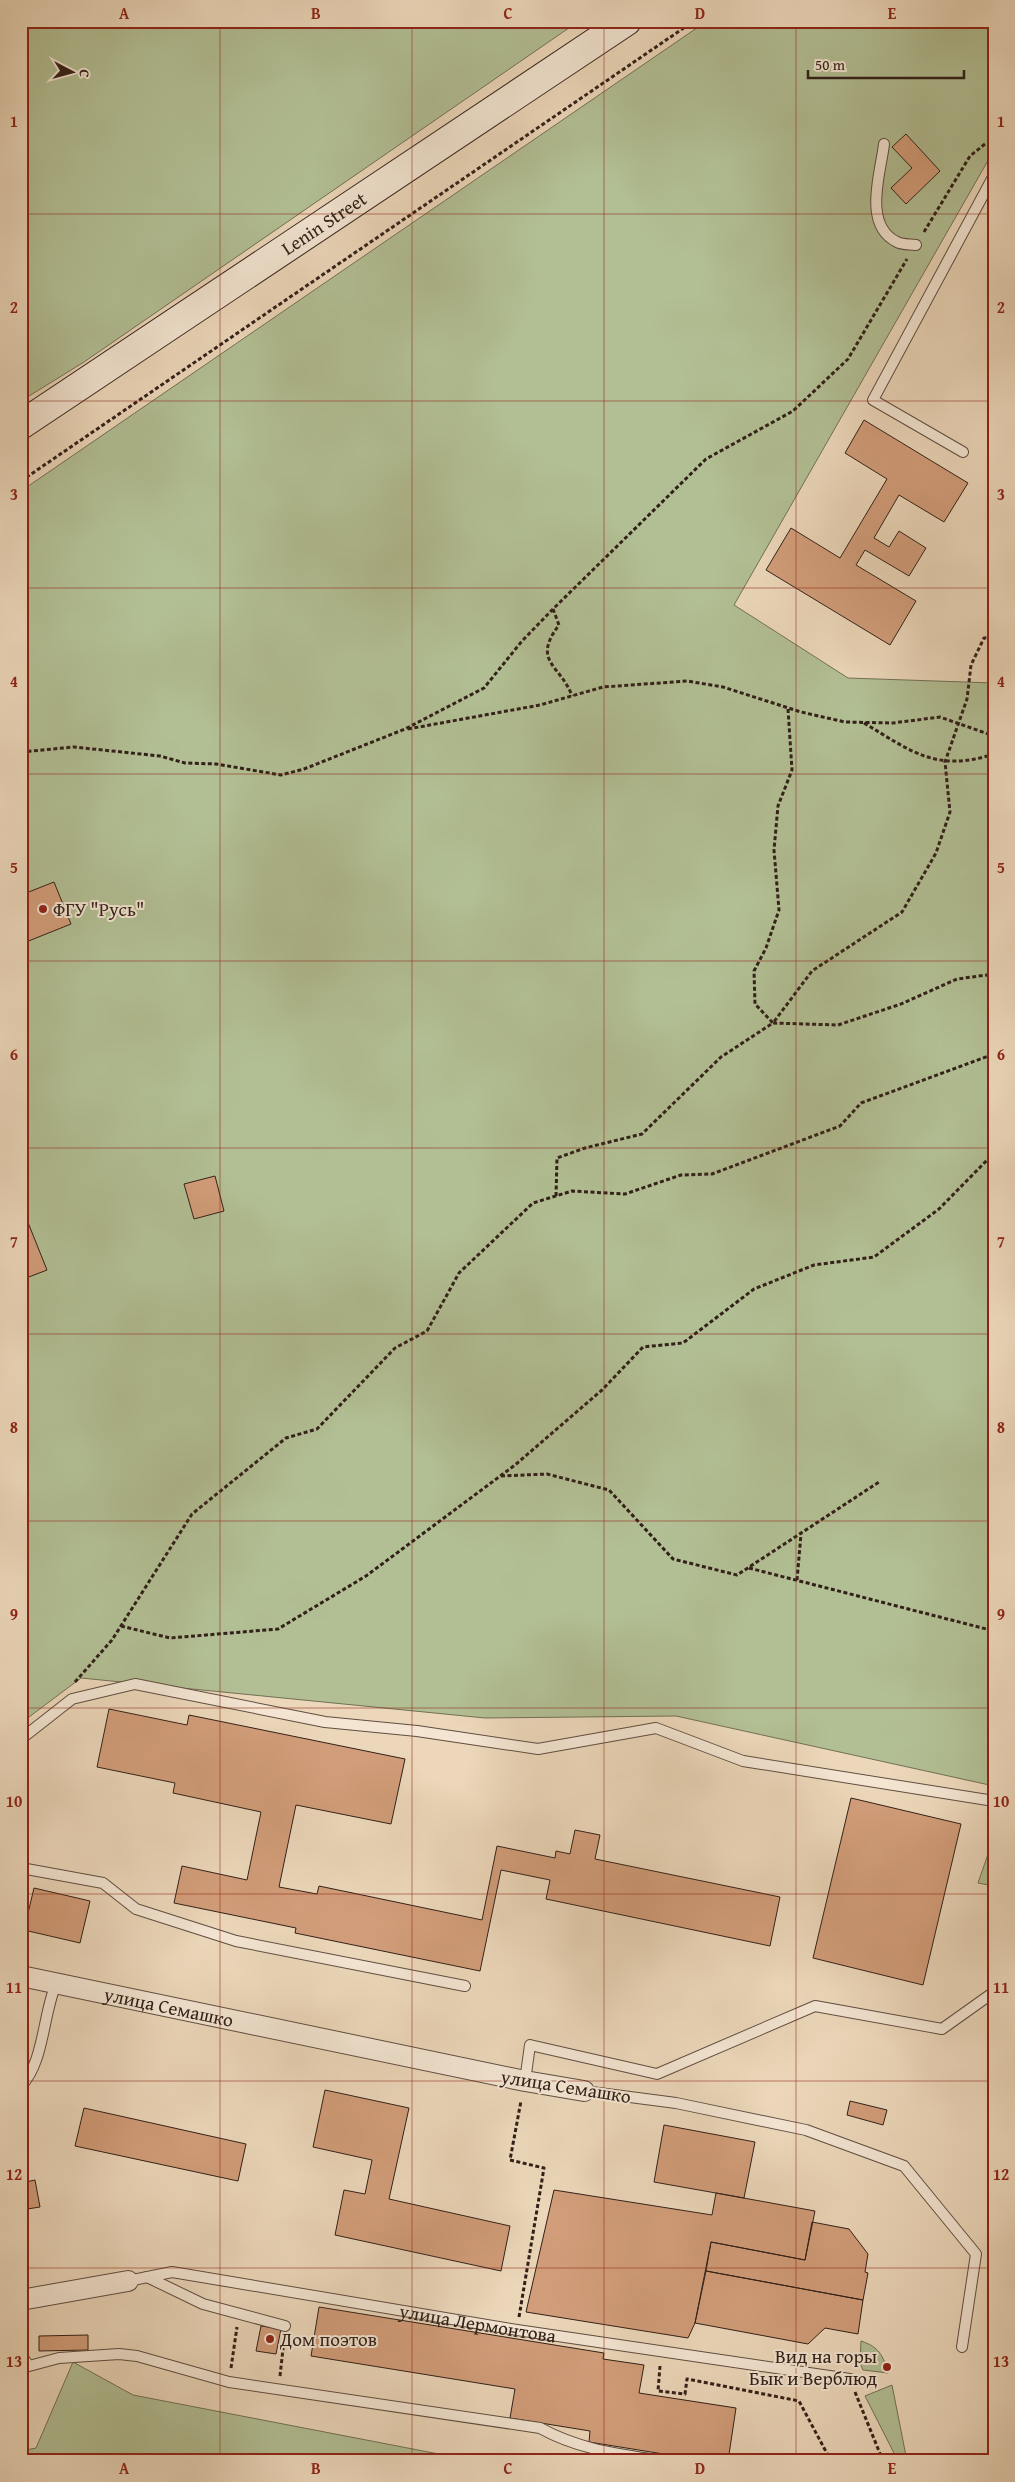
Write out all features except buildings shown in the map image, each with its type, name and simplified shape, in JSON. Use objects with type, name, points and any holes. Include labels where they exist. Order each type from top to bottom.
[{"type":"main road","name":"Lenin Street","points":[[21,425],[627,21]]},
{"type":"street","name":"улица Семашко","points":[[21,1976],[525,2081],[584,2091]]},
{"type":"street","name":"улица Лермонтова","points":[[21,2300],[128,2280]]},
{"type":"lane","points":[[884,144],[875,202],[880,222],[887,234],[897,242],[916,245]]},
{"type":"lane","points":[[963,452],[874,400],[994,175]]},
{"type":"lane","points":[[21,1740],[72,1699],[135,1684],[325,1722],[417,1731],[538,1749],[656,1728],[743,1761],[994,1801]]},
{"type":"lane","points":[[21,1868],[103,1883],[136,1909],[236,1941],[465,1986]]},
{"type":"lane","points":[[21,2086],[28,2079],[40,2045],[48,2003],[56,1984]]},
{"type":"lane","points":[[525,2081],[530,2045],[657,2074],[815,2006],[942,2028],[994,1992]]},
{"type":"lane","name":"улица Семашко","points":[[584,2091],[676,2103],[806,2130],[904,2166],[976,2254],[962,2347]]},
{"type":"lane","name":"улица Лермонтова","points":[[128,2280],[172,2272],[517,2330],[850,2379]]},
{"type":"lane","points":[[147,2277],[203,2304],[285,2326]]},
{"type":"lane","points":[[21,2355],[29,2366],[59,2358],[119,2354],[137,2356],[229,2382],[540,2428],[563,2440],[594,2450],[663,2461]]},
{"type":"path","points":[[21,481],[694,21]]},
{"type":"path","points":[[21,752],[74,747],[160,756],[185,764],[216,764],[280,775],[304,769],[405,729],[484,688],[522,641],[553,609],[706,459],[793,411],[848,359],[970,156],[985,144],[994,147]]},
{"type":"path","points":[[553,609],[559,625],[548,640],[548,659],[557,674],[569,687],[572,696]]},
{"type":"path","points":[[556,1196],[557,1158],[584,1148],[642,1134],[721,1057],[773,1022],[812,971],[902,912],[936,854],[950,812],[945,762],[967,699],[971,665],[984,638],[994,637]]},
{"type":"path","points":[[405,729],[540,705],[603,687],[687,681],[723,687],[788,709],[845,722],[893,723],[940,717],[994,736]]},
{"type":"path","points":[[788,709],[792,770],[778,806],[774,850],[779,910],[766,948],[754,971],[755,1004],[773,1022],[838,1025],[901,1004],[957,979],[994,974]]},
{"type":"path","points":[[863,722],[914,752],[945,762],[978,759],[994,754]]},
{"type":"path","points":[[73,1683],[112,1640],[192,1514],[286,1438],[317,1429],[395,1348],[426,1331],[459,1273],[533,1203],[572,1191],[625,1194],[681,1175],[712,1174],[840,1126],[861,1103],[994,1054]]},
{"type":"path","points":[[121,1626],[170,1638],[278,1629],[366,1576],[500,1476],[602,1390],[643,1347],[683,1343],[754,1288],[814,1265],[874,1257],[939,1209],[994,1153]]},
{"type":"path","points":[[500,1476],[547,1474],[609,1490],[672,1559],[738,1575],[879,1482]]},
{"type":"path","points":[[797,1580],[801,1533]]},
{"type":"path","points":[[749,1568],[994,1631]]},
{"type":"path","points":[[517,2330],[544,2168],[510,2160],[525,2081]]},
{"type":"path","points":[[229,2382],[238,2322]]},
{"type":"path","points":[[279,2389],[285,2326]]},
{"type":"path","points":[[660,2368],[658,2390],[685,2394],[687,2379],[799,2401],[831,2461]]},
{"type":"path","points":[[850,2379],[883,2461]]},
{"type":"green space","points":[[21,21],[579,21],[84,362],[21,401]]},
{"type":"green space","points":[[707,21],[994,21],[994,150],[734,605],[848,678],[994,683],[994,1786],[676,1716],[485,1718],[81,1678],[21,1723],[21,491]]},
{"type":"green space","points":[[994,1837],[994,1886],[978,1883]]},
{"type":"green space","points":[[861,2341],[879,2352],[888,2373],[863,2370],[860,2363]]},
{"type":"green space","points":[[73,2362],[133,2395],[475,2461],[21,2461],[21,2451],[36,2448]]},
{"type":"green space","points":[[892,2385],[907,2461],[898,2461],[865,2396]]},
{"type":"place","name":"ФГУ \"Русь\"","points":[[43,909]]},
{"type":"place","name":"Дом поэтов","points":[[270,2339]]},
{"type":"place","name":"Вид на горы Бык и Верблюд","points":[[887,2367]]}]
